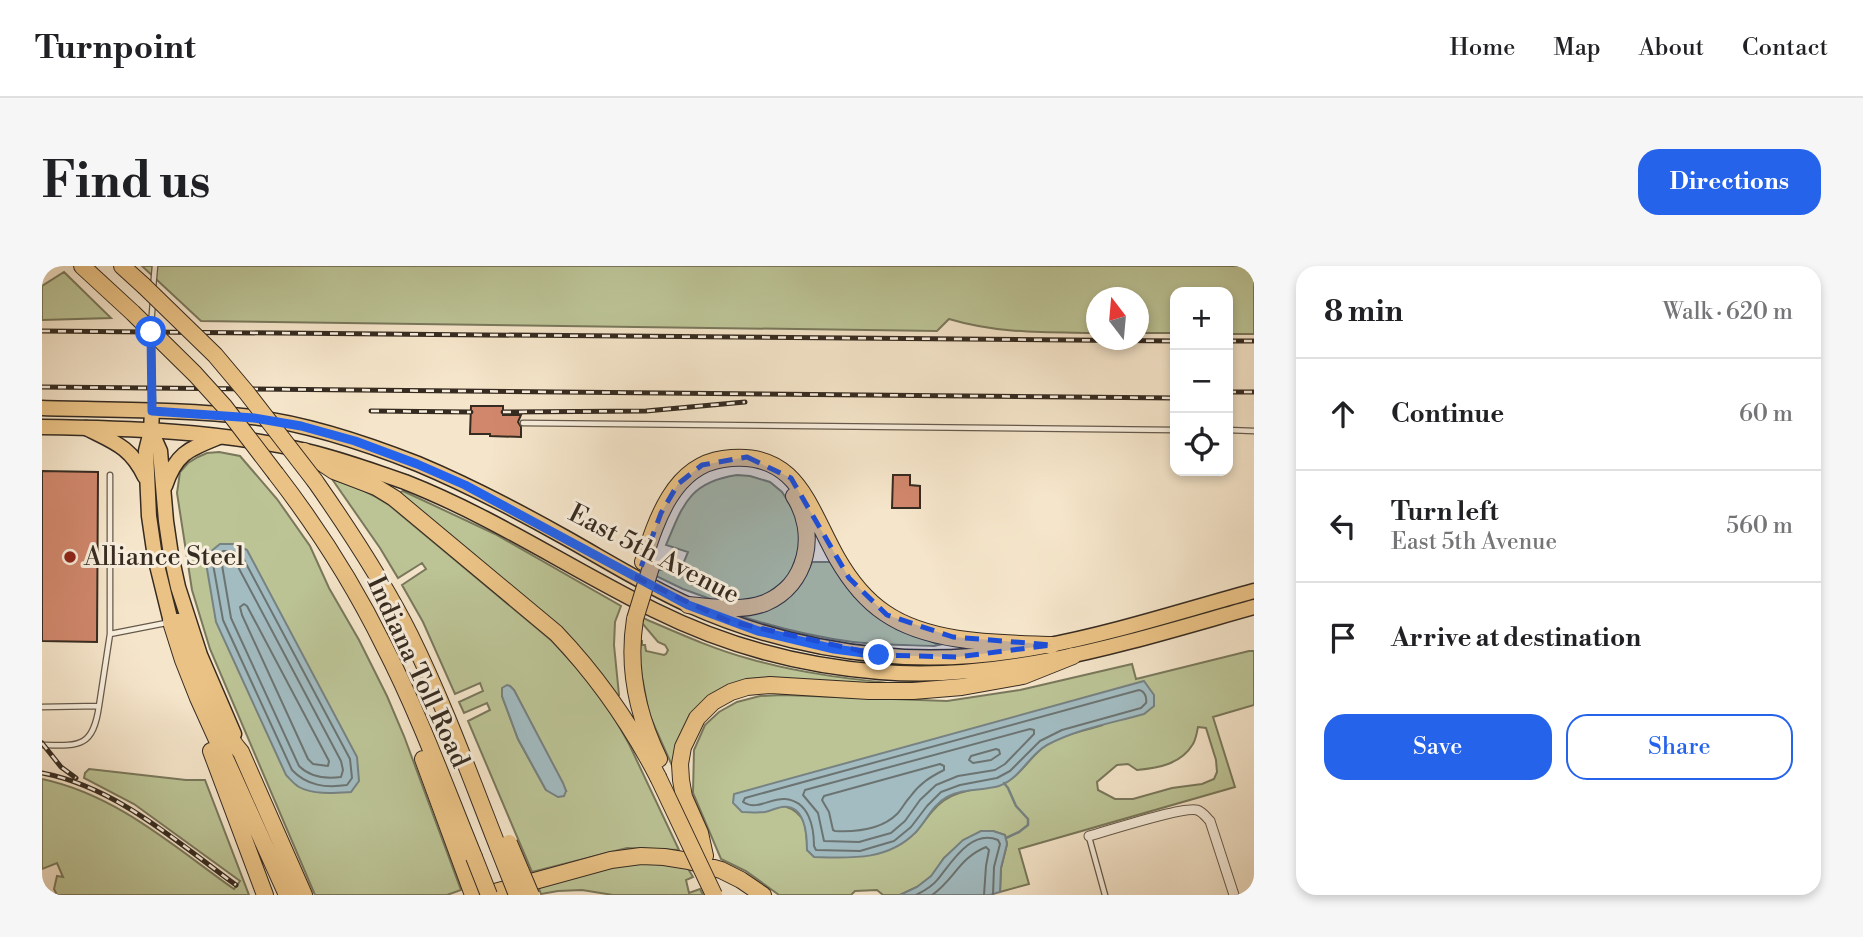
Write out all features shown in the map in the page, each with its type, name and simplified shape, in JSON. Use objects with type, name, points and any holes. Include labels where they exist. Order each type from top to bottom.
[{"type":"highway","name":"Indiana Toll Road","points":[[82,266],[195,374],[224,406],[305,513],[384,645],[408,696],[468,860],[489,895]]},
{"type":"highway","name":"Indiana Toll Road","points":[[122,266],[215,355],[315,481],[357,542],[383,584],[436,689],[463,758],[503,845],[517,895]]},
{"type":"highway","points":[[304,450],[334,471],[367,483],[394,498],[556,633],[600,683],[646,754],[681,780],[684,797],[700,833],[705,856],[723,895]]},
{"type":"highway","points":[[646,754],[626,693],[623,648],[661,513],[678,484],[702,465],[717,459],[747,457],[779,468],[791,478],[810,503],[849,578],[866,598],[887,615],[908,625],[953,637],[984,642],[1052,645]]},
{"type":"highway","points":[[647,564],[670,515],[685,491],[702,477],[720,469],[748,468],[762,471],[784,485],[801,507],[808,537],[807,553],[801,570],[791,585],[765,603],[748,607],[688,605]]},
{"type":"highway","points":[[631,617],[631,656],[640,712],[649,738],[668,771],[714,895]]},
{"type":"highway","points":[[287,895],[198,698],[171,622],[179,622],[183,628],[195,664],[229,738],[241,752],[304,895]]},
{"type":"highway","points":[[668,771],[697,718],[713,702],[747,687],[770,685],[869,691],[962,687],[1023,676],[1073,656]]},
{"type":"highway","points":[[198,698],[204,729],[262,887]]},
{"type":"highway","points":[[503,845],[531,895]]},
{"type":"highway","points":[[484,895],[599,863],[641,856],[689,861],[721,870],[763,895]]},
{"type":"highway","points":[[468,860],[472,895]]},
{"type":"main road","name":"East 5th Avenue","points":[[42,408],[152,411],[254,418],[301,426],[355,441],[405,459],[489,498],[688,605],[758,631],[834,649],[915,658],[1000,654],[1099,634],[1254,591]]},
{"type":"main road","points":[[152,411],[146,451],[149,516],[155,557],[171,622]]},
{"type":"main road","name":"East 5th Avenue","points":[[42,427],[151,431],[219,437],[304,450],[371,471],[454,503],[506,528],[685,625],[754,649],[831,666],[921,674],[1008,668],[1073,656],[1254,607]]},
{"type":"main road","points":[[86,428],[129,452],[146,479]]},
{"type":"main road","points":[[151,431],[160,451],[171,555],[178,587],[200,655],[241,752]]},
{"type":"main road","points":[[163,491],[170,472],[188,449],[219,437]]},
{"type":"street","points":[[1089,836],[1195,809],[1210,821],[1234,895]]},
{"type":"lane","points":[[152,411],[151,332],[155,266]]},
{"type":"lane","points":[[523,423],[1170,430]]},
{"type":"lane","points":[[1233,430],[1254,430]]},
{"type":"lane","points":[[42,745],[71,746],[86,740],[93,733],[97,722],[110,634],[110,475]]},
{"type":"lane","points":[[110,634],[171,622]]},
{"type":"lane","points":[[42,707],[99,706]]},
{"type":"lane","points":[[1089,836],[1105,895]]},
{"type":"highlighted area","points":[[747,457],[791,478],[849,578],[887,615],[953,637],[1052,645],[957,657],[879,655],[728,621],[637,578],[661,513],[678,484],[702,465]]},
{"type":"green space","points":[[142,266],[1254,266],[1254,334],[1233,334],[1233,287],[1170,287],[1170,333],[1149,333],[1149,287],[1086,287],[1086,333],[1004,330],[949,319],[937,331],[201,321]]},
{"type":"green space","points":[[64,272],[111,318],[42,320],[42,286]]},
{"type":"green space","points":[[219,452],[240,456],[277,499],[310,546],[329,588],[387,696],[461,890],[447,895],[315,895],[210,649],[192,590],[177,493],[180,472],[198,457]]},
{"type":"green space","points":[[737,475],[770,482],[782,492],[798,517],[800,547],[789,577],[763,597],[747,602],[713,600],[656,576],[658,570],[681,569],[688,552],[666,545],[683,507],[690,498],[708,483]]},
{"type":"green space","points":[[332,479],[362,490],[389,505],[552,641],[606,703],[629,744],[679,850],[627,848],[532,872],[468,721],[490,710],[487,703],[464,713],[459,702],[483,691],[480,683],[455,694],[423,622],[402,585],[426,569],[422,563],[398,578]],"holes":[[[510,686],[566,791],[546,790],[518,739],[502,696]]]},
{"type":"green space","points":[[403,491],[495,534],[621,606],[615,622],[614,645],[619,695],[616,696],[398,493]]},
{"type":"green space","points":[[812,562],[830,562],[854,596],[877,617],[939,645],[838,640],[737,615],[773,604],[791,595]]},
{"type":"green space","points":[[643,618],[709,646],[768,664],[824,675],[899,684],[888,687],[776,681],[713,698],[674,770],[649,714],[640,666],[640,641],[645,645],[646,651],[664,655],[668,650],[642,623]]},
{"type":"green space","points":[[1254,651],[1254,705],[1213,717],[1235,787],[1019,849],[1029,884],[1000,892],[1001,868],[1007,844],[1005,835],[981,831],[944,858],[932,876],[900,895],[883,895],[877,890],[855,891],[851,895],[779,895],[746,871],[721,859],[693,793],[694,750],[705,725],[719,712],[737,702],[760,696],[947,701],[1020,690],[1132,664],[1136,679]],"holes":[[[1103,725],[1048,744],[1007,781],[958,793],[942,801],[916,832],[807,850],[806,829],[801,817],[784,806]],[[1198,727],[1206,728],[1216,760],[1217,772],[1214,779],[1133,799],[1115,799],[1098,790],[1097,782],[1117,765],[1128,764],[1137,770],[1176,760],[1193,744]]]},
{"type":"green space","points":[[89,769],[205,780],[249,895],[57,895],[54,889],[57,876],[63,877],[57,863],[42,869],[42,779],[95,797],[120,809],[234,889],[240,881],[134,804],[84,778]]},
{"type":"green space","points":[[640,862],[687,867],[693,877],[686,880],[689,893],[700,889],[703,895],[613,895],[582,890],[541,894],[538,886],[617,865]]},
{"type":"water","points":[[220,544],[235,544],[247,550],[357,757],[359,781],[351,792],[311,791],[299,787],[286,775],[216,622],[206,563],[210,552]]},
{"type":"water","points":[[1144,681],[1154,695],[1154,706],[1144,714],[1058,739],[1041,749],[1006,783],[947,797],[937,804],[915,833],[892,849],[880,853],[854,857],[814,857],[807,850],[803,821],[796,810],[782,807],[765,812],[742,812],[733,803],[734,794]]},
{"type":"water","points":[[507,685],[514,690],[563,783],[566,791],[564,796],[558,797],[546,790],[518,739],[502,696],[502,688]]},
{"type":"water","points":[[981,831],[1005,835],[1007,844],[1001,868],[1000,892],[990,895],[900,895],[931,876],[944,858],[963,840]]},
{"type":"building","points":[[471,406],[503,406],[503,415],[521,415],[518,422],[521,437],[470,434]]},
{"type":"building","name":"Alliance Steel","points":[[42,471],[98,472],[97,642],[42,641]]},
{"type":"building","points":[[893,475],[910,475],[910,485],[920,486],[920,508],[892,508]]},
{"type":"waterway","points":[[1004,783],[1016,806],[1028,819],[1028,825],[1006,838]]},
{"type":"railway","points":[[42,331],[1170,341]]},
{"type":"railway","points":[[1233,341],[1254,341]]},
{"type":"railway","points":[[42,387],[1170,398]]},
{"type":"railway","points":[[1233,392],[1254,392]]},
{"type":"railway","points":[[503,412],[646,411],[745,402]]},
{"type":"railway","points":[[371,411],[471,412]]},
{"type":"railway","points":[[42,743],[61,767],[76,778]]},
{"type":"railway","points":[[42,773],[69,780],[120,803],[168,834],[236,885]]},
{"type":"place","name":"Alliance Steel","points":[[70,557]]},
{"type":"route","points":[[151,332],[152,411],[254,418],[301,426],[355,441],[465,485],[688,605],[758,631],[834,649],[879,655]]}]
